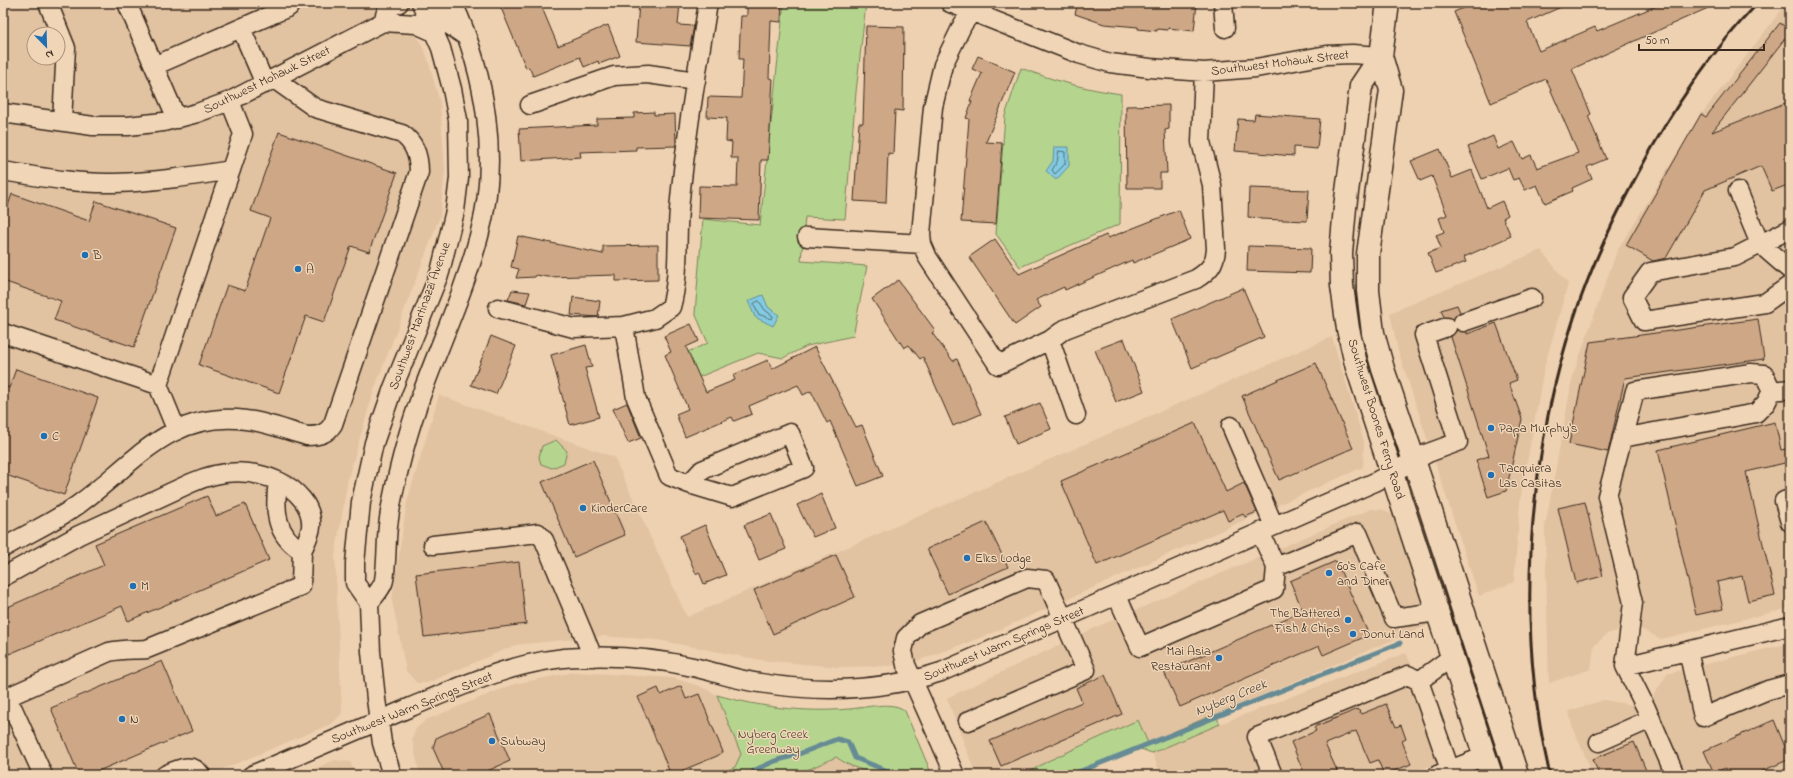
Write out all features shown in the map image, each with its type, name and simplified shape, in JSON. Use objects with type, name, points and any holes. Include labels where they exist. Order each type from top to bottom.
[{"type":"main road","name":"Southwest Boones Ferry Road","points":[[1388,3],[1381,56],[1391,90],[1368,254],[1368,290],[1373,333],[1383,369],[1517,775]]},
{"type":"main road","name":"Southwest Boones Ferry Road","points":[[1381,56],[1361,86],[1345,206],[1341,270],[1348,329],[1356,364],[1393,472],[1437,612],[1488,765]]},
{"type":"street","points":[[48,3],[66,48],[62,121]]},
{"type":"street","points":[[127,3],[176,119]]},
{"type":"street","points":[[154,66],[289,7],[287,3]]},
{"type":"street","points":[[399,3],[387,9],[383,22],[416,24],[436,33]]},
{"type":"street","name":"Southwest Martinazzi Avenue","points":[[369,603],[355,583],[357,531],[367,473],[374,443],[393,388],[440,272],[455,211],[459,178],[458,120],[447,69],[436,33],[421,3]]},
{"type":"street","points":[[434,3],[441,11],[448,24],[467,38]]},
{"type":"street","points":[[392,775],[382,743],[372,674],[369,603],[384,581],[388,524],[405,446],[416,409],[467,276],[480,234],[488,182],[489,142],[486,114],[477,72],[467,38],[453,3]]},
{"type":"street","points":[[498,308],[574,328],[624,326],[655,318],[671,307],[676,287],[679,210],[708,3]]},
{"type":"street","name":"Southwest Mohawk Street","points":[[950,3],[978,6],[1061,47],[1110,63],[1177,71],[1204,72],[1256,68],[1327,55],[1352,54],[1381,56]]},
{"type":"street","points":[[1223,3],[1225,28]]},
{"type":"street","points":[[978,6],[963,24],[943,66],[933,106],[921,234],[922,244],[928,258],[998,365],[1050,340],[1065,329],[1196,279],[1209,270],[1215,259],[1216,249],[1212,185],[1201,142],[1204,72]]},
{"type":"street","name":"Southwest Mohawk Street","points":[[3,113],[93,126],[128,126],[176,119],[198,113],[230,101],[270,82],[383,22]]},
{"type":"street","points":[[3,548],[79,504],[143,450],[176,429],[195,423],[225,419],[247,420],[308,436],[317,436],[329,431],[333,424],[420,172],[419,164],[414,148],[407,137],[402,134],[315,108],[270,82],[241,28]]},
{"type":"street","points":[[530,105],[614,76],[648,74],[696,81]]},
{"type":"street","points":[[176,429],[158,385],[243,134],[230,101]]},
{"type":"street","points":[[3,171],[55,180],[115,183],[185,178],[231,170]]},
{"type":"street","points":[[1738,191],[1760,244],[1790,270]]},
{"type":"street","points":[[1790,229],[1735,257],[1650,272],[1632,296],[1644,321],[1765,303],[1790,285]]},
{"type":"street","points":[[807,237],[922,244]]},
{"type":"street","name":"Southwest Warm Springs Street","points":[[252,775],[463,685],[496,673],[538,662],[562,658],[593,657],[652,659],[758,683],[796,688],[856,689],[913,681],[961,665],[1375,482],[1428,452],[1458,442],[1424,335],[1532,298]]},
{"type":"street","points":[[624,326],[636,398],[669,476],[689,484],[732,497],[804,468],[790,433],[702,470],[689,484]]},
{"type":"street","points":[[3,333],[158,385]]},
{"type":"street","points":[[1050,340],[1076,415]]},
{"type":"street","points":[[1675,775],[1651,719],[1625,666],[1633,603],[1607,496],[1635,391],[1750,373],[1764,374],[1772,391]]},
{"type":"street","points":[[1772,391],[1790,389]]},
{"type":"street","points":[[1622,438],[1756,413],[1766,403],[1772,391]]},
{"type":"street","points":[[1117,596],[1140,647],[1274,589],[1276,568],[1267,529],[1231,426]]},
{"type":"street","points":[[3,577],[79,535],[205,476],[241,471],[263,474],[298,493],[311,518],[311,528],[302,551],[301,586],[147,649],[131,651],[121,649],[109,652],[3,699],[13,709],[43,775]]},
{"type":"street","points":[[278,481],[275,504],[278,522],[284,534],[296,547],[302,551]]},
{"type":"street","points":[[1790,499],[1784,501],[1790,522]]},
{"type":"street","points":[[433,545],[538,533],[544,540],[593,657]]},
{"type":"street","points":[[1276,568],[1358,533],[1394,618],[1437,612]]},
{"type":"street","points":[[955,775],[913,681],[903,651],[906,638],[920,624],[1027,578],[1046,580],[1086,670],[968,721]]},
{"type":"street","points":[[1625,666],[1790,626]]},
{"type":"street","points":[[1688,651],[1703,717],[1768,690],[1790,684]]},
{"type":"street","points":[[1419,681],[1452,657]]},
{"type":"street","points":[[1273,775],[1257,737],[1408,675],[1419,681],[1444,772],[1488,765]]},
{"type":"street","points":[[1599,742],[1651,719]]},
{"type":"street","points":[[165,775],[187,767],[193,768],[201,775]]},
{"type":"shaded area","points":[[3,3],[400,3],[427,56],[440,103],[445,170],[440,216],[374,390],[348,478],[335,556],[342,713],[333,723],[209,775],[3,775]]},
{"type":"shaded area","points":[[1787,3],[1790,3],[1790,608],[1661,639],[1641,629],[1623,629],[1607,634],[1594,646],[1591,669],[1549,683],[1545,527],[1573,375],[1617,251],[1704,111]]},
{"type":"shaded area","points":[[1541,250],[1568,284],[1544,368],[1520,501],[1514,582],[1479,596],[1398,350],[1390,313]]},
{"type":"shaded area","points":[[1332,337],[1364,442],[1363,467],[985,636],[917,661],[889,666],[837,667],[761,660],[658,640],[602,636],[515,645],[427,683],[417,683],[406,671],[392,600],[407,502],[439,395],[614,457],[687,617]]},
{"type":"shaded area","points":[[1371,509],[1384,510],[1395,517],[1433,623],[1148,743],[1138,720],[1048,761],[1024,775],[976,775],[947,698],[1099,626]]},
{"type":"shaded area","points":[[1790,643],[1790,775],[1593,775],[1572,725],[1569,711],[1604,700],[1632,705],[1652,698],[1667,674]]},
{"type":"shaded area","points":[[1406,653],[1453,757],[1407,775],[1160,775],[1161,774],[1152,753],[1220,724]]},
{"type":"shaded area","points":[[575,672],[673,678],[699,686],[717,695],[742,754],[735,767],[717,775],[420,775],[412,739],[416,729],[426,720],[514,684]]},
{"type":"shaded area","points":[[836,757],[845,764],[881,775],[796,775]]},
{"type":"shaded area","points":[[335,760],[350,762],[356,775],[299,775]]},
{"type":"green space","points":[[784,3],[866,3],[856,92],[845,219],[805,217],[801,261],[867,266],[853,336],[807,346],[783,358],[758,353],[699,377],[688,352],[708,343],[695,313],[703,219],[760,225]]},
{"type":"green space","points":[[1021,68],[1070,84],[1121,94],[1120,224],[1020,267],[996,234],[1005,116]]},
{"type":"green space","points":[[556,440],[567,451],[564,463],[552,468],[541,464],[539,457],[542,446]]},
{"type":"green space","name":"Nyberg Creek Greenway","points":[[717,695],[749,703],[782,708],[832,710],[886,705],[900,708],[905,711],[932,775],[894,775],[870,772],[858,769],[836,757],[796,775],[717,775],[735,767],[741,754]]},
{"type":"green space","points":[[1215,714],[1220,724],[1152,753],[1138,748],[1077,775],[1024,775],[1048,761],[1138,720],[1148,743]]},
{"type":"water","points":[[1054,147],[1069,147],[1069,166],[1056,180],[1046,171],[1053,161]]},
{"type":"water","points":[[763,295],[768,307],[779,315],[773,326],[755,317],[748,301]]},
{"type":"building","points":[[499,3],[540,3],[558,46],[608,25],[620,56],[599,64],[598,61],[584,67],[580,57],[533,76],[529,67],[526,68]]},
{"type":"building","points":[[639,3],[680,3],[678,25],[694,26],[690,46],[636,42]]},
{"type":"building","points":[[747,3],[782,3],[781,22],[771,21],[769,78],[773,79],[768,160],[761,160],[759,220],[698,218],[699,186],[737,187],[738,158],[731,158],[732,142],[726,141],[727,118],[707,117],[708,97],[741,98],[743,59],[739,59],[741,16],[747,16]]},
{"type":"building","points":[[1078,3],[1197,3],[1194,31],[1168,28],[1168,30],[1157,29],[1157,31],[1138,29],[1138,27],[1104,24],[1075,14]]},
{"type":"building","points":[[1475,3],[1570,3],[1527,22],[1539,51],[1595,27],[1597,31],[1663,3],[1719,3],[1572,69],[1591,114],[1588,116],[1606,159],[1587,167],[1592,179],[1572,188],[1573,191],[1545,203],[1537,185],[1525,190],[1519,178],[1513,180],[1508,168],[1482,179],[1468,147],[1493,136],[1498,149],[1514,142],[1522,159],[1531,155],[1537,168],[1578,153],[1546,79],[1491,103],[1454,12]]},
{"type":"building","points":[[1780,23],[1790,30],[1790,32],[1712,132],[1790,101],[1790,184],[1772,191],[1761,166],[1705,190],[1666,258],[1653,261],[1626,245],[1701,114],[1706,117]]},
{"type":"building","points":[[866,26],[904,27],[903,111],[895,110],[893,154],[888,153],[886,203],[854,201],[859,123],[863,123]]},
{"type":"building","points":[[978,56],[1015,72],[986,142],[1002,143],[996,224],[961,222],[969,119],[966,118],[972,102],[970,101],[982,73],[972,69]]},
{"type":"building","points":[[1169,105],[1169,129],[1165,130],[1167,173],[1160,173],[1160,188],[1127,188],[1126,106]]},
{"type":"building","points":[[654,112],[654,115],[675,114],[676,146],[636,147],[636,150],[580,152],[581,157],[521,161],[519,129],[597,125],[597,119],[634,118],[634,113]]},
{"type":"building","points":[[1255,114],[1320,119],[1317,149],[1294,147],[1294,156],[1235,151],[1238,119],[1254,120]]},
{"type":"building","name":"A","points":[[279,132],[397,173],[369,252],[351,246],[324,322],[306,316],[279,393],[199,365],[227,285],[245,291],[270,218],[251,211]]},
{"type":"building","points":[[1440,149],[1452,178],[1472,170],[1487,208],[1502,201],[1508,215],[1503,218],[1511,236],[1464,257],[1466,262],[1436,273],[1428,253],[1441,248],[1436,235],[1444,232],[1439,218],[1447,215],[1432,176],[1420,181],[1411,161]]},
{"type":"building","points":[[1249,188],[1309,190],[1307,221],[1248,217]]},
{"type":"building","name":"B","points":[[12,194],[89,221],[96,201],[176,228],[134,347],[54,320],[61,301],[3,281],[3,220]]},
{"type":"building","points":[[1179,210],[1190,239],[1133,263],[1132,260],[1065,290],[1064,287],[1036,300],[1041,307],[1015,325],[969,257],[995,239],[1019,274],[1106,235],[1108,238]]},
{"type":"building","points":[[518,236],[603,254],[603,246],[658,245],[658,280],[616,281],[616,275],[548,277],[536,275],[535,277],[516,278],[519,269],[511,267]]},
{"type":"building","points":[[1248,246],[1311,248],[1310,273],[1247,271]]},
{"type":"building","points":[[898,280],[935,330],[932,333],[953,361],[957,359],[981,414],[953,426],[923,357],[920,359],[909,345],[904,348],[872,299]]},
{"type":"building","points":[[1243,288],[1264,337],[1192,368],[1172,319]]},
{"type":"building","points":[[512,290],[530,292],[526,304],[508,300]]},
{"type":"building","points":[[573,297],[600,301],[598,317],[571,315]]},
{"type":"building","points":[[1457,305],[1460,312],[1453,319],[1444,317],[1441,310]]},
{"type":"building","points":[[1758,319],[1764,359],[1625,378],[1608,452],[1569,444],[1590,342]]},
{"type":"building","points":[[1496,323],[1517,380],[1509,383],[1522,419],[1506,491],[1488,497],[1476,460],[1489,456],[1451,337],[1457,330],[1467,332],[1467,334]]},
{"type":"building","points":[[691,324],[699,341],[686,347],[706,392],[735,380],[733,375],[768,360],[772,369],[815,347],[856,427],[862,425],[883,476],[858,486],[830,421],[827,423],[811,391],[803,395],[798,385],[749,406],[752,414],[734,421],[732,417],[685,437],[676,414],[688,409],[665,355],[671,352],[664,336]]},
{"type":"building","points":[[491,336],[516,346],[496,394],[471,385]]},
{"type":"building","points":[[1124,339],[1144,391],[1116,402],[1095,350]]},
{"type":"building","points":[[586,345],[592,367],[585,368],[599,417],[570,425],[551,355]]},
{"type":"building","points":[[1316,363],[1353,448],[1279,480],[1242,396]]},
{"type":"building","name":"C","points":[[16,369],[98,398],[64,495],[3,474],[3,385],[9,388]]},
{"type":"building","points":[[627,403],[641,438],[628,443],[613,409]]},
{"type":"building","points":[[1040,403],[1051,429],[1016,444],[1005,417]]},
{"type":"building","points":[[1775,422],[1781,450],[1786,449],[1789,462],[1746,472],[1775,595],[1748,601],[1742,576],[1717,582],[1723,609],[1696,615],[1658,450]]},
{"type":"building","points":[[1195,423],[1226,492],[1244,483],[1257,512],[1245,517],[1243,514],[1228,521],[1223,510],[1097,565],[1061,481]]},
{"type":"building","name":"KinderCare","points":[[593,460],[625,535],[574,557],[542,482]]},
{"type":"building","points":[[821,494],[835,528],[813,537],[797,505]]},
{"type":"building","name":"M","points":[[207,496],[216,516],[245,504],[269,560],[128,621],[122,606],[9,654],[3,641],[3,609],[104,565],[95,544]]},
{"type":"building","points":[[1585,502],[1603,576],[1576,583],[1558,508]]},
{"type":"building","points":[[771,514],[786,549],[759,560],[744,525]]},
{"type":"building","name":"Elks Lodge","points":[[986,522],[1008,567],[948,594],[927,549]]},
{"type":"building","points":[[705,525],[726,575],[704,584],[699,572],[696,574],[680,536]]},
{"type":"building","points":[[836,555],[855,597],[773,634],[754,590]]},
{"type":"building","points":[[1336,561],[1369,635],[1323,655],[1319,646],[1180,707],[1164,672],[1303,611],[1290,581]]},
{"type":"building","points":[[519,562],[526,624],[424,637],[416,574]]},
{"type":"building","name":"N","points":[[162,661],[192,731],[89,775],[79,775],[51,708]]},
{"type":"building","points":[[1105,675],[1122,714],[1001,766],[990,741],[1082,702],[1076,688]]},
{"type":"building","points":[[681,686],[686,699],[699,694],[723,752],[717,756],[671,775],[638,697],[658,688],[661,695]]},
{"type":"building","points":[[1386,704],[1396,727],[1401,725],[1406,739],[1402,741],[1411,764],[1384,775],[1378,760],[1370,763],[1356,731],[1325,744],[1339,775],[1305,775],[1291,742],[1316,731],[1314,727],[1358,709],[1361,714]]},
{"type":"building","points":[[490,714],[510,761],[478,775],[445,775],[433,748],[436,738]]},
{"type":"building","points":[[1774,720],[1790,759],[1753,775],[1728,775],[1725,768],[1714,773],[1704,751]]},
{"type":"building","points":[[1634,742],[1648,775],[1599,775],[1593,759]]},
{"type":"waterway","name":"Nyberg Creek","points":[[1071,775],[1400,643]]},
{"type":"waterway","name":"Nyberg Creek","points":[[750,775],[755,770],[775,761],[799,754],[837,739],[848,742],[855,758],[898,775]]},
{"type":"railway","points":[[1550,775],[1539,719],[1532,662],[1530,604],[1531,545],[1537,487],[1546,429],[1558,372],[1574,318],[1594,264],[1618,211],[1636,177],[1662,130],[1691,86],[1723,43],[1758,3]]},
{"type":"place","name":"B","points":[[85,255]]},
{"type":"place","name":"A","points":[[298,269]]},
{"type":"place","name":"Papa Murphy's","points":[[1491,428]]},
{"type":"place","name":"C","points":[[44,436]]},
{"type":"place","name":"Tacquiera Las Casitas","points":[[1491,475]]},
{"type":"place","name":"KinderCare","points":[[583,508]]},
{"type":"place","name":"Elks Lodge","points":[[967,558]]},
{"type":"place","name":"60's Cafe and Diner","points":[[1329,573]]},
{"type":"place","name":"M","points":[[133,586]]},
{"type":"place","name":"The Battered Fish & Chips","points":[[1348,620]]},
{"type":"place","name":"Donut Land","points":[[1353,634]]},
{"type":"place","name":"Mai Asia Restaurant","points":[[1219,658]]},
{"type":"place","name":"N","points":[[122,719]]},
{"type":"place","name":"Subway","points":[[492,741]]}]
